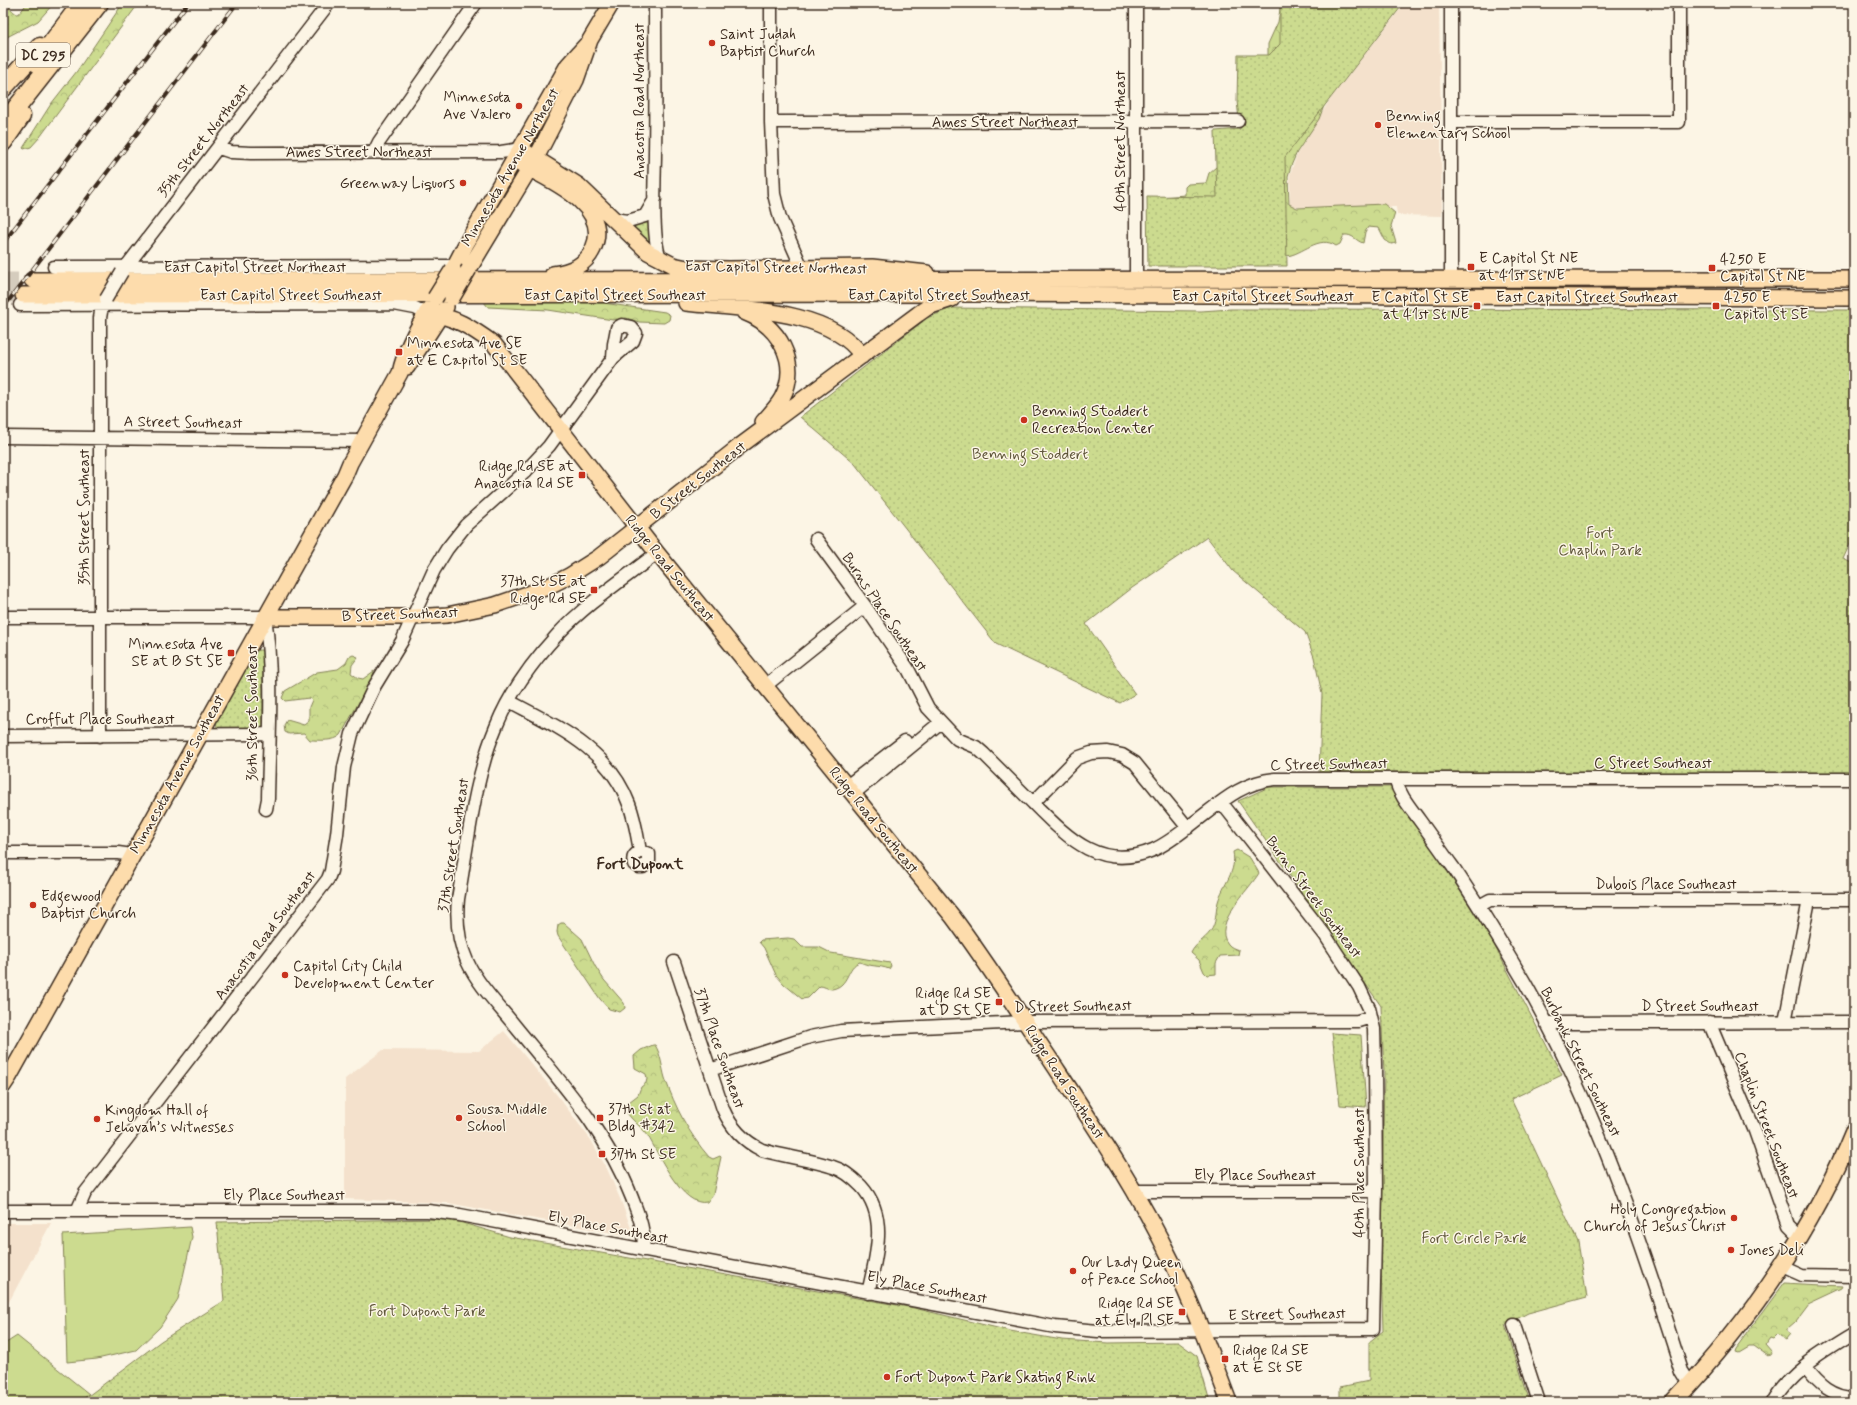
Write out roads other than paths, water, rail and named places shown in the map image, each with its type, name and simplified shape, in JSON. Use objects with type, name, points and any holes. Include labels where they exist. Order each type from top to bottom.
[{"type":"highway","points":[[3,88],[78,3]]},
{"type":"highway","name":"DC 295","points":[[3,107],[82,3]]},
{"type":"highway","name":"DC 295","points":[[3,142],[28,106],[65,47],[99,3]]},
{"type":"highway","points":[[3,125],[65,47]]},
{"type":"main road","name":"Minnesota Avenue Northeast","points":[[452,298],[466,244],[568,65],[590,40],[612,3]]},
{"type":"main road","name":"Minnesota Avenue Northeast","points":[[435,298],[459,268],[532,163],[576,80],[590,40]]},
{"type":"main road","points":[[482,280],[524,278],[573,270],[587,259],[594,246],[596,229],[589,211],[566,189],[532,163],[518,155]]},
{"type":"main road","name":"East Capitol Street Northeast","points":[[532,163],[578,185],[648,252],[661,260],[688,268],[900,269],[981,287]]},
{"type":"main road","name":"East Capitol Street Northeast","points":[[32,280],[482,280],[981,287],[1136,279],[1854,279]]},
{"type":"main road","name":"East Capitol Street Southeast","points":[[22,300],[599,295],[981,287],[1854,298]]},
{"type":"main road","name":"B Street Southeast","points":[[262,617],[413,617],[447,615],[470,611],[535,592],[580,569],[637,528],[740,446],[928,307],[953,299],[981,287]]},
{"type":"main road","points":[[599,295],[775,312],[804,319],[824,327],[844,338],[854,346],[862,356]]},
{"type":"main road","name":"Minnesota Avenue Southeast","points":[[3,1084],[9,1078],[130,855],[262,617],[345,475],[350,463],[400,372],[402,362],[435,298]]},
{"type":"main road","name":"Minnesota Avenue Southeast","points":[[400,372],[409,366],[452,298]]},
{"type":"main road","points":[[721,307],[747,314],[767,325],[782,343],[788,363],[787,382],[781,400],[740,446]]},
{"type":"main road","name":"Ridge Road Southeast","points":[[426,313],[442,314],[476,331],[494,344],[637,528],[953,917],[1103,1139],[1134,1191],[1174,1266],[1202,1331],[1229,1402]]},
{"type":"main road","points":[[1673,1402],[1733,1335],[1782,1266],[1833,1177],[1854,1129]]},
{"type":"street","name":"35th Street Northeast","points":[[104,303],[124,270],[329,3]]},
{"type":"street","points":[[374,152],[379,142],[476,3]]},
{"type":"street","name":"Anacostia Road Northeast","points":[[655,3],[656,245],[661,260]]},
{"type":"street","points":[[771,3],[771,122],[774,194],[780,218],[802,268]]},
{"type":"street","name":"40th Street Northeast","points":[[1136,3],[1136,279]]},
{"type":"street","points":[[1450,280],[1451,3]]},
{"type":"street","points":[[1451,122],[1680,122],[1679,3]]},
{"type":"street","name":"Ames Street Northeast","points":[[771,122],[1238,121]]},
{"type":"street","name":"Ames Street Northeast","points":[[218,148],[231,152],[501,152],[518,155]]},
{"type":"street","name":"Anacostia Road Northeast","points":[[613,218],[628,221],[645,216],[655,198]]},
{"type":"street","name":"East Capitol Street Northeast","points":[[54,267],[124,270],[459,268]]},
{"type":"street","name":"East Capitol Street Southeast","points":[[22,300],[104,303],[394,304],[415,308],[426,313]]},
{"type":"street","name":"35th Street Southeast","points":[[100,736],[100,318],[104,303]]},
{"type":"street","name":"Anacostia Road Southeast","points":[[77,1211],[85,1193],[328,879],[331,871],[337,834],[344,768],[352,734],[370,695],[393,658],[434,570],[460,532],[483,508],[525,472],[562,431],[613,358]]},
{"type":"street","name":"A Street Southeast","points":[[3,437],[362,441]]},
{"type":"street","name":"Burns Place Southeast","points":[[816,540],[865,606],[908,670],[928,708],[939,720]]},
{"type":"street","name":"37th Street Southeast","points":[[643,1250],[644,1234],[634,1202],[622,1175],[604,1142],[570,1094],[478,980],[468,965],[460,942],[457,924],[458,899],[480,777],[491,738],[509,701],[530,668],[559,633],[579,614],[657,552]]},
{"type":"street","points":[[766,686],[865,606]]},
{"type":"street","name":"B Street Southeast","points":[[3,617],[262,617]]},
{"type":"street","name":"36th Street Southeast","points":[[262,617],[269,644],[268,799],[266,809]]},
{"type":"street","points":[[509,701],[583,742],[605,763],[617,779],[630,805],[640,851]]},
{"type":"street","points":[[850,790],[939,720]]},
{"type":"street","name":"C Street Southeast","points":[[939,720],[957,739],[980,750],[1073,841],[1084,848],[1103,854],[1125,856],[1148,852],[1162,845],[1188,828],[1221,802],[1251,783],[1266,780],[1854,779]]},
{"type":"street","name":"Croffut Place Southeast","points":[[3,736],[269,734]]},
{"type":"street","points":[[1033,803],[1078,758],[1091,753],[1108,752],[1122,755],[1135,763],[1188,828]]},
{"type":"street","name":"Burbank Street Southeast","points":[[1395,779],[1400,795],[1450,862],[1479,906],[1526,985],[1568,1066],[1604,1146],[1638,1236],[1682,1371],[1690,1384]]},
{"type":"street","name":"Burns Street Southeast","points":[[1221,802],[1325,935],[1359,987],[1371,1017]]},
{"type":"street","points":[[3,853],[130,855]]},
{"type":"street","name":"Dubois Place Southeast","points":[[1479,906],[1490,900],[1854,900]]},
{"type":"street","points":[[1785,1022],[1809,900]]},
{"type":"street","name":"37th Place Southeast","points":[[674,962],[725,1115],[736,1131],[745,1140],[768,1152],[834,1167],[852,1178],[867,1193],[876,1212],[879,1230],[868,1293]]},
{"type":"street","name":"D Street Southeast","points":[[710,1070],[810,1037],[828,1033],[873,1029],[1025,1022],[1358,1021],[1371,1017]]},
{"type":"street","name":"40th Place Southeast","points":[[1371,1017],[1374,1028],[1375,1050],[1376,1191],[1372,1329]]},
{"type":"street","name":"D Street Southeast","points":[[1546,1022],[1854,1022]]},
{"type":"street","name":"Chaplin Street Southeast","points":[[1709,1022],[1755,1131],[1788,1225],[1800,1237]]},
{"type":"street","name":"Ely Place Southeast","points":[[1134,1191],[1376,1191]]},
{"type":"street","name":"Ely Place Southeast","points":[[3,1211],[428,1211],[460,1215],[868,1293],[1069,1329],[1098,1331],[1202,1331]]},
{"type":"street","points":[[1782,1266],[1802,1275],[1854,1276]]},
{"type":"street","points":[[1514,1325],[1539,1402]]},
{"type":"street","name":"E Street Southeast","points":[[1202,1331],[1372,1329]]},
{"type":"street","points":[[1773,1402],[1787,1382],[1805,1367],[1854,1333]]},
{"type":"street","points":[[1805,1367],[1814,1378],[1829,1391],[1844,1396],[1854,1397]]},
{"type":"tunnel","points":[[3,280],[32,280]]},
{"type":"tunnel","points":[[3,295],[23,295]]},
{"type":"railway","points":[[3,243],[188,3]]},
{"type":"railway","points":[[3,308],[237,3]]},
{"type":"place","name":"Saint Judah Baptist Church","points":[[712,43]]},
{"type":"place","name":"Minnesota Ave Valero","points":[[519,106]]},
{"type":"place","name":"Benning Elementary School","points":[[1378,125]]},
{"type":"place","name":"Greenway Liquors","points":[[463,183]]},
{"type":"place","name":"E Capitol St NE at 41st St NE","points":[[1471,267]]},
{"type":"place","name":"4250 E Capitol St NE","points":[[1712,268]]},
{"type":"place","name":"E Capitol St SE at 41st St NE","points":[[1477,306]]},
{"type":"place","name":"4250 E Capitol St SE","points":[[1716,306]]},
{"type":"place","name":"Minnesota Ave SE at E Capitol St SE","points":[[399,352]]},
{"type":"place","name":"Benning Stoddert Recreation Center","points":[[1024,420]]},
{"type":"place","name":"Ridge Rd SE at Anacostia Rd SE","points":[[582,475]]},
{"type":"place","name":"37th St SE at Ridge Rd SE","points":[[594,590]]},
{"type":"place","name":"Minnesota Ave SE at B St SE","points":[[231,653]]},
{"type":"place","name":"Edgewood Baptist Church","points":[[33,905]]},
{"type":"place","name":"Capitol City Child Development Center","points":[[285,975]]},
{"type":"place","name":"Ridge Rd SE at D St SE","points":[[999,1002]]},
{"type":"place","name":"Sousa Middle School","points":[[459,1118]]},
{"type":"place","name":"37th St at Bldg #342","points":[[600,1118]]},
{"type":"place","name":"Kingdom Hall of Jehovah’s Witnesses","points":[[97,1119]]},
{"type":"place","name":"37th St SE","points":[[602,1154]]},
{"type":"place","name":"Holy Congregation Church of Jesus Christ","points":[[1734,1218]]},
{"type":"place","name":"Jones Deli","points":[[1731,1250]]},
{"type":"place","name":"Our Lady Queen of Peace School","points":[[1073,1271]]},
{"type":"place","name":"Ridge Rd SE at Ely Pl SE","points":[[1182,1312]]},
{"type":"place","name":"Ridge Rd SE at E St SE","points":[[1225,1359]]},
{"type":"place","name":"Fort Dupont Park Skating Rink","points":[[887,1377]]},
{"type":"district","name":"Fort Dupont","points":[[640,863]]},
{"type":"park label","name":"Benning Stoddert","points":[[1030,454]]},
{"type":"park label","name":"Fort Chaplin Park","points":[[1600,542]]},
{"type":"park label","name":"Fort Circle Park","points":[[1474,1238]]},
{"type":"park label","name":"Fort Dupont Park","points":[[427,1311]]}]
